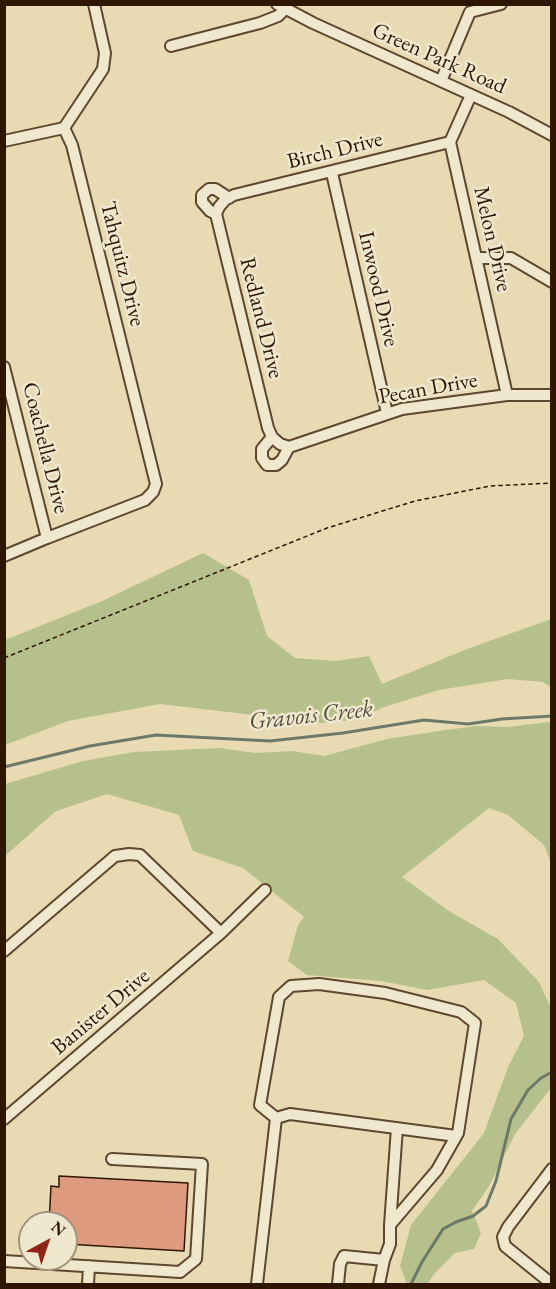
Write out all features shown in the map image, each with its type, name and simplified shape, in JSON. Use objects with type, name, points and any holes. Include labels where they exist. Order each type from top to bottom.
[{"type":"street","points":[[4,141],[64,128],[103,69],[105,53],[94,4]]},
{"type":"street","points":[[441,81],[469,8],[501,4]]},
{"type":"street","points":[[171,46],[260,23],[278,16],[281,7]]},
{"type":"street","name":"Green Park Road","points":[[281,7],[552,135]]},
{"type":"street","points":[[450,142],[471,95]]},
{"type":"street","name":"Tahquitz Drive","points":[[47,538],[145,500],[153,492],[156,484],[72,145],[64,128]]},
{"type":"street","name":"Birch Drive","points":[[229,198],[215,189],[209,189],[202,195],[202,202],[210,211],[218,211],[229,198],[450,142]]},
{"type":"street","name":"Melon Drive","points":[[450,142],[507,395]]},
{"type":"street","name":"Inwood Drive","points":[[332,172],[387,413]]},
{"type":"street","name":"Redland Drive","points":[[218,211],[268,428],[280,442]]},
{"type":"street","points":[[477,258],[511,258],[552,282]]},
{"type":"street","name":"Coachella Drive","points":[[4,368],[47,538]]},
{"type":"street","name":"Pecan Drive","points":[[280,442],[402,409],[507,395],[552,395]]},
{"type":"street","points":[[4,556],[47,538]]},
{"type":"street","points":[[4,951],[116,856],[129,854],[140,855],[221,933]]},
{"type":"street","name":"Banister Drive","points":[[4,1119],[221,933],[265,891]]},
{"type":"street","points":[[276,1118],[260,1105],[279,997],[291,986],[319,984],[385,993],[461,1012],[475,1023],[456,1136],[436,1170],[390,1225]]},
{"type":"street","points":[[276,1118],[290,1114],[456,1136]]},
{"type":"street","points":[[257,1284],[276,1118]]},
{"type":"street","points":[[379,1284],[390,1244],[397,1128]]},
{"type":"street","points":[[4,1261],[180,1272],[196,1259],[202,1164],[112,1159]]},
{"type":"street","points":[[549,1280],[505,1246],[503,1237],[552,1169]]},
{"type":"street","points":[[338,1284],[340,1264],[344,1256],[384,1260]]},
{"type":"street","points":[[384,1260],[388,1284]]},
{"type":"street","points":[[88,1284],[89,1266]]},
{"type":"path","points":[[4,658],[327,528],[426,499],[490,486],[552,483]]},
{"type":"green space","points":[[203,553],[249,580],[267,636],[295,658],[336,661],[369,656],[382,684],[467,649],[551,619],[551,687],[543,682],[508,679],[439,690],[384,707],[356,720],[321,723],[160,704],[68,721],[5,745],[5,640],[102,601]]},
{"type":"green space","points":[[548,722],[551,724],[551,863],[544,845],[508,815],[489,808],[402,877],[449,911],[498,939],[539,982],[551,1008],[551,1088],[515,1134],[489,1186],[472,1211],[481,1233],[474,1249],[455,1253],[427,1284],[407,1284],[400,1266],[411,1225],[484,1133],[508,1067],[524,1036],[516,1003],[484,980],[427,990],[381,981],[307,975],[288,961],[298,925],[304,917],[243,868],[193,851],[179,815],[107,794],[56,811],[5,856],[5,784],[83,761],[134,752],[220,748],[255,753],[292,751],[324,756],[387,739],[445,730],[477,726],[508,727]]},
{"type":"building","points":[[59,1176],[188,1183],[184,1251],[78,1245],[78,1211],[50,1211],[51,1186],[59,1187]]},
{"type":"waterway","name":"Gravois Creek","points":[[4,767],[90,746],[156,735],[270,741],[343,733],[424,720],[468,724],[552,716]]},
{"type":"waterway","points":[[411,1284],[443,1229],[473,1216],[486,1206],[496,1181],[511,1119],[528,1090],[552,1072]]}]
